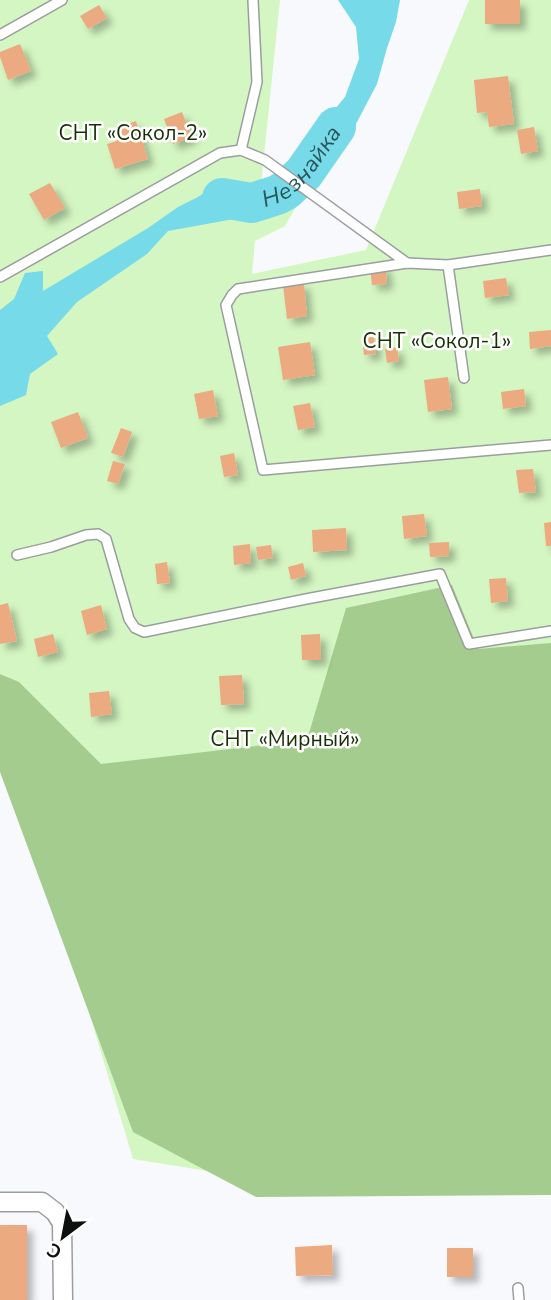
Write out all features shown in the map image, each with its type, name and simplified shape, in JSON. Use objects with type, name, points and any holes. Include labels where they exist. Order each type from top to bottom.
[{"type":"street","points":[[0,1202],[42,1202],[55,1212],[62,1223],[63,1300]]},
{"type":"lane","points":[[0,36],[62,0]]},
{"type":"lane","points":[[241,150],[257,82],[253,0]]},
{"type":"lane","points":[[0,277],[220,153],[241,150],[265,160],[407,264]]},
{"type":"lane","points":[[551,250],[448,265],[407,264],[238,289],[226,305],[263,470],[551,445]]},
{"type":"lane","points":[[448,265],[464,377]]},
{"type":"lane","points":[[17,555],[98,534],[106,539],[129,619],[135,628],[144,632],[440,574],[469,644],[551,631]]},
{"type":"lane","points":[[519,1288],[519,1300]]},
{"type":"green space","name":"СНТ «Мирный»","points":[[0,0],[280,0],[258,214],[296,207],[285,226],[255,241],[252,274],[366,250],[469,0],[551,0],[551,1188],[321,1189],[133,1159],[14,762],[0,742]]},
{"type":"green space","name":"СНТ «Мирный»","points":[[452,585],[478,649],[551,643],[551,1195],[256,1197],[133,1132],[0,772],[0,674],[19,682],[101,764],[307,740],[346,608]]},
{"type":"water","points":[[338,0],[400,0],[377,84],[338,158],[313,179],[294,166],[320,127],[345,97],[359,59],[356,27]]},
{"type":"water","points":[[223,180],[241,195],[275,190],[279,202],[261,214],[168,231],[147,254],[77,302],[47,336],[58,354],[30,374],[26,395],[0,406],[0,310],[14,299],[25,273],[43,271],[43,291]]},
{"type":"building","points":[[485,0],[520,0],[520,24],[485,24]]},
{"type":"building","points":[[99,5],[107,18],[88,29],[80,16]]},
{"type":"building","points":[[20,44],[31,71],[8,80],[0,52]]},
{"type":"building","points":[[508,76],[514,124],[489,127],[487,112],[477,113],[474,80]]},
{"type":"building","points":[[182,112],[192,137],[173,144],[164,119]]},
{"type":"building","points":[[136,121],[148,159],[115,169],[107,144],[117,141],[113,129]]},
{"type":"building","points":[[534,127],[538,151],[521,154],[517,130]]},
{"type":"building","points":[[50,183],[65,208],[44,220],[29,194]]},
{"type":"building","points":[[480,189],[482,206],[459,209],[457,192]]},
{"type":"building","points":[[385,265],[387,284],[372,285],[370,267]]},
{"type":"building","points":[[506,278],[509,295],[485,298],[483,281]]},
{"type":"building","points":[[304,283],[307,316],[287,319],[283,285]]},
{"type":"building","points":[[551,330],[551,346],[530,349],[529,332]]},
{"type":"building","points":[[374,337],[376,354],[364,355],[362,338]]},
{"type":"building","points":[[310,342],[315,375],[283,380],[278,347]]},
{"type":"building","points":[[397,347],[399,361],[387,363],[385,349]]},
{"type":"building","points":[[448,377],[452,409],[428,412],[424,380]]},
{"type":"building","points":[[524,389],[526,406],[503,409],[501,392]]},
{"type":"building","points":[[213,390],[218,416],[199,419],[194,394]]},
{"type":"building","points":[[310,403],[315,427],[298,430],[293,406]]},
{"type":"building","points":[[78,412],[88,438],[61,448],[51,422]]},
{"type":"building","points":[[121,428],[132,432],[123,457],[111,453]]},
{"type":"building","points":[[234,453],[238,475],[224,477],[220,456]]},
{"type":"building","points":[[113,461],[125,464],[118,484],[107,481]]},
{"type":"building","points":[[533,469],[536,492],[519,493],[516,470]]},
{"type":"building","points":[[424,514],[427,536],[404,539],[402,516]]},
{"type":"building","points":[[551,522],[551,546],[546,546],[544,523]]},
{"type":"building","points":[[346,528],[347,550],[313,552],[312,530]]},
{"type":"building","points":[[449,542],[449,556],[430,557],[429,543]]},
{"type":"building","points":[[250,544],[251,563],[234,565],[233,546]]},
{"type":"building","points":[[271,545],[273,558],[258,560],[256,547]]},
{"type":"building","points":[[167,562],[170,583],[157,584],[155,564]]},
{"type":"building","points":[[303,563],[306,576],[291,580],[288,567]]},
{"type":"building","points":[[506,578],[508,601],[491,603],[489,579]]},
{"type":"building","points":[[8,603],[17,641],[0,644],[0,605]]},
{"type":"building","points":[[101,605],[107,629],[87,635],[81,611]]},
{"type":"building","points":[[53,634],[58,652],[38,657],[34,639]]},
{"type":"building","points":[[320,634],[321,660],[302,660],[301,635]]},
{"type":"building","points":[[242,675],[244,704],[221,705],[219,676]]},
{"type":"building","points":[[109,691],[112,714],[91,717],[89,693]]},
{"type":"building","points":[[0,1225],[27,1225],[27,1300],[0,1300]]},
{"type":"building","points":[[332,1245],[333,1275],[296,1276],[295,1247]]},
{"type":"building","points":[[447,1248],[473,1248],[473,1277],[447,1277]]},
{"type":"waterway","name":"Незнайка","points":[[222,198],[252,203],[286,190],[304,173],[336,127]]},
{"type":"park label","name":"СНТ «Сокол-2»","points":[[133,133]]},
{"type":"park label","name":"СНТ «Сокол-1»","points":[[437,341]]}]
